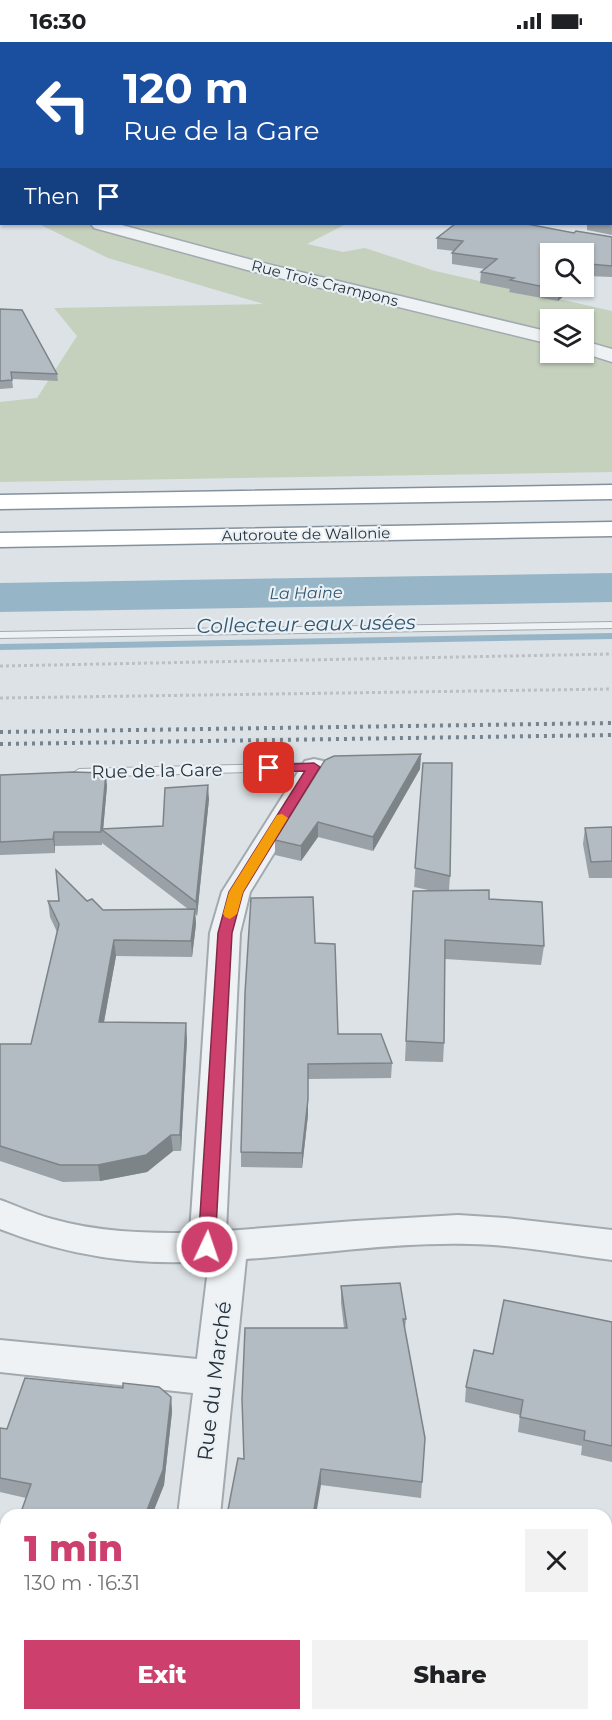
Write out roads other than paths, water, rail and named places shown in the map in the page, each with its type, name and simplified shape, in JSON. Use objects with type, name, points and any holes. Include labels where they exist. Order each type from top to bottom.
[{"type":"highway","points":[[0,502],[612,492]]},
{"type":"highway","name":"Autoroute de Wallonie","points":[[0,540],[612,529]]},
{"type":"street","name":"Rue Trois Crampons","points":[[104,225],[258,267],[540,336]]},
{"type":"street","points":[[594,351],[612,356]]},
{"type":"street","name":"Rue du Marché","points":[[200,1509],[215,1378],[225,933],[236,892],[314,767]]},
{"type":"street","points":[[0,1214],[53,1233],[97,1245],[218,1247],[324,1236],[488,1230],[612,1245]]},
{"type":"street","points":[[0,1356],[215,1378]]},
{"type":"lane","points":[[0,635],[612,625]]},
{"type":"lane","name":"Rue de la Gare","points":[[70,774],[314,767]]},
{"type":"water","name":"La Haine","points":[[612,573],[612,602],[0,612],[0,583]]},
{"type":"waterway","name":"Collecteur eaux usées","points":[[0,647],[612,636]]},
{"type":"railway","points":[[0,732],[612,723]]},
{"type":"railway","points":[[0,744],[612,735]]}]
